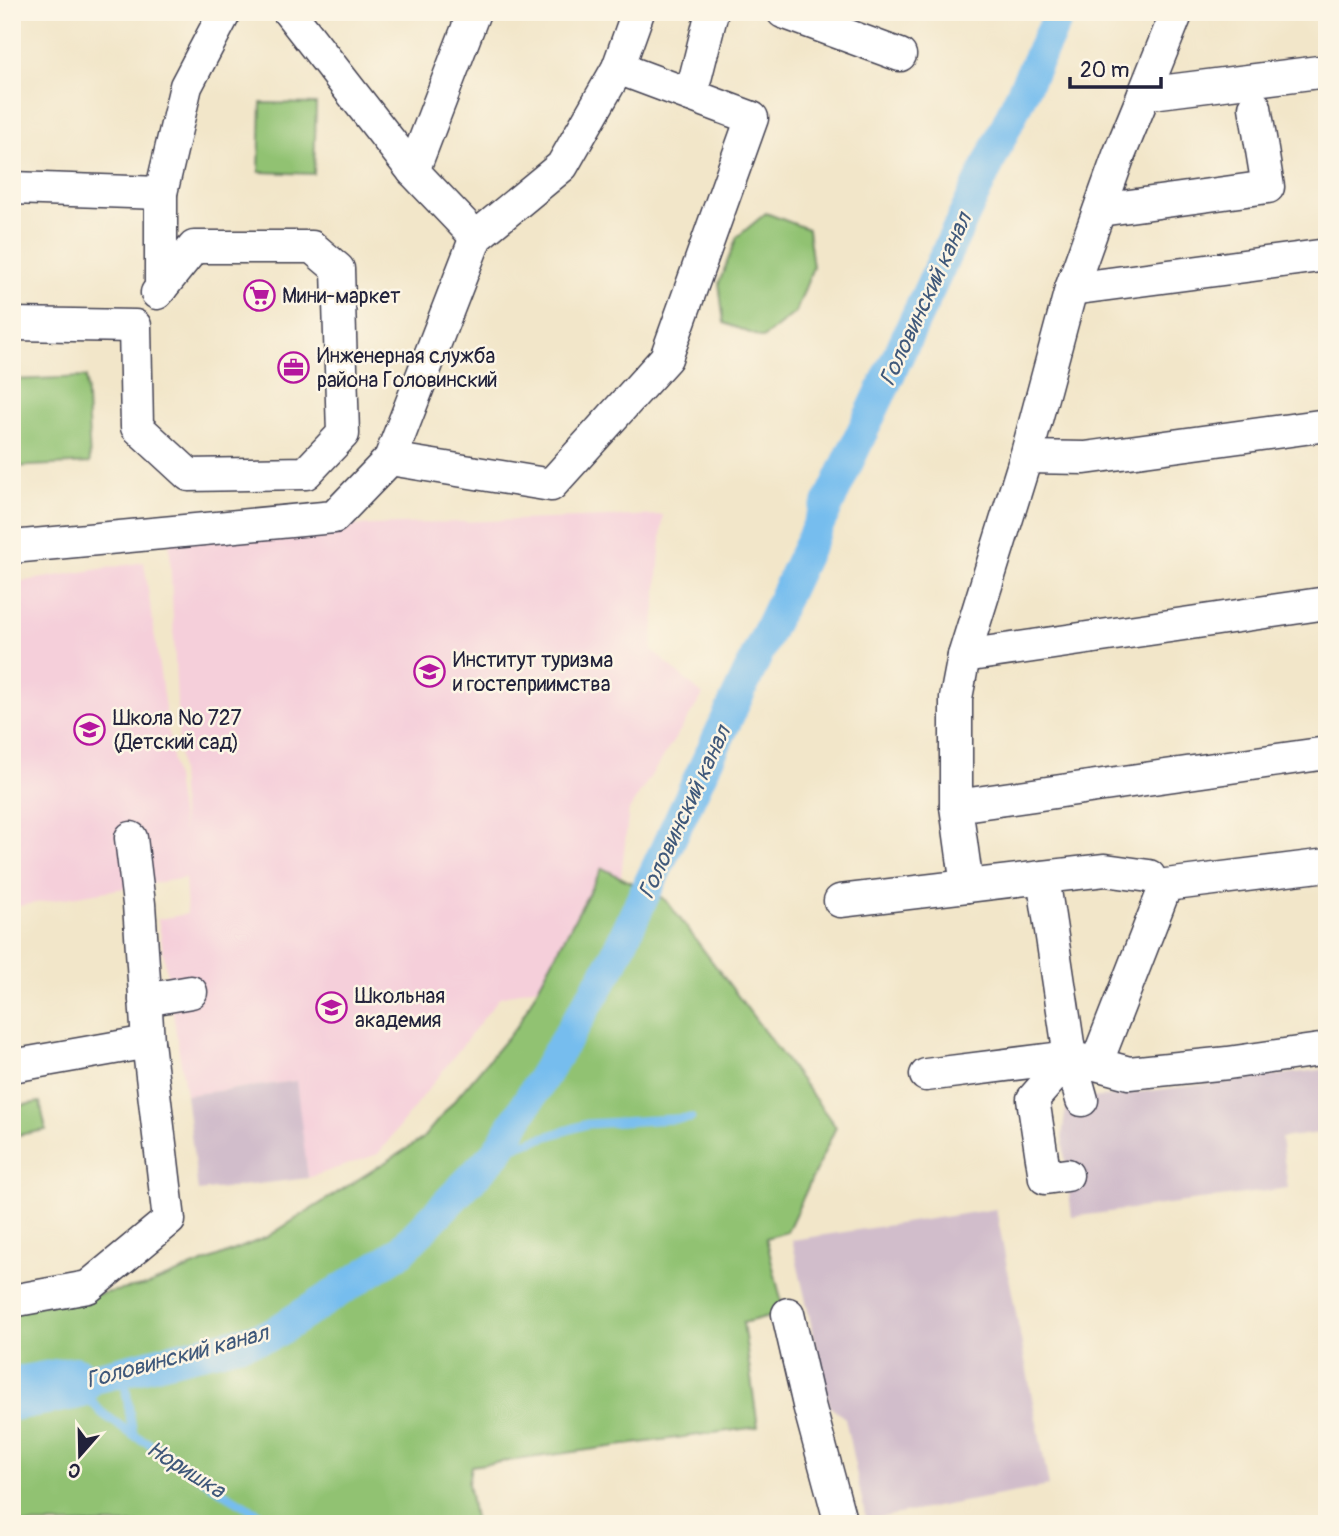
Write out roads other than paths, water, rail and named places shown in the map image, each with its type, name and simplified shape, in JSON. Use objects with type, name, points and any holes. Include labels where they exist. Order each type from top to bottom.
[{"type":"lane","points":[[161,288],[162,193],[186,86],[225,12]]},
{"type":"lane","points":[[289,12],[413,171],[476,237]]},
{"type":"lane","points":[[413,171],[474,12]]},
{"type":"lane","points":[[12,547],[334,517],[390,459],[476,237],[562,166],[618,68],[638,12]]},
{"type":"lane","points":[[691,95],[712,12]]},
{"type":"lane","points":[[783,12],[901,55]]},
{"type":"lane","points":[[967,886],[956,806],[956,698],[964,656],[1026,457],[1070,289],[1177,12]]},
{"type":"lane","points":[[390,459],[551,485],[666,358],[752,118],[618,68]]},
{"type":"lane","points":[[1144,94],[1327,71]]},
{"type":"lane","points":[[1100,211],[1268,187],[1255,107]]},
{"type":"lane","points":[[12,188],[162,193]]},
{"type":"lane","points":[[194,247],[312,247],[338,269],[343,435],[306,473],[189,475],[137,427],[135,326],[194,247]]},
{"type":"lane","points":[[1070,289],[1327,255]]},
{"type":"lane","points":[[12,324],[135,326]]},
{"type":"lane","points":[[1026,457],[1085,458],[1327,425]]},
{"type":"lane","points":[[964,656],[1327,603]]},
{"type":"lane","points":[[956,806],[1327,753]]},
{"type":"lane","points":[[12,1301],[88,1287],[169,1220],[148,1042],[139,904],[131,838]]},
{"type":"lane","points":[[1067,1175],[1045,1178],[1033,1099],[1083,1061],[1166,885],[1327,864]]},
{"type":"lane","points":[[840,901],[1105,870],[1149,876]]},
{"type":"lane","points":[[1043,877],[1083,1061],[1082,1100]]},
{"type":"lane","points":[[145,1000],[191,992]]},
{"type":"lane","points":[[12,1066],[148,1042]]},
{"type":"lane","points":[[926,1075],[1083,1061],[1129,1073],[1327,1049]]},
{"type":"lane","points":[[789,1314],[809,1405],[841,1524]]},
{"type":"waterway","name":"Головинский канал","points":[[74,1383],[271,1335],[400,1252],[497,1152],[610,967],[1060,12]]},
{"type":"waterway","points":[[497,1152],[587,1124],[691,1118]]},
{"type":"waterway","name":"Норишка","points":[[123,1371],[133,1435]]},
{"type":"waterway","name":"Норишка","points":[[74,1383],[102,1413],[133,1435],[164,1451],[214,1487],[276,1524]]},
{"type":"waterway","name":"Норишка","points":[[12,1394],[74,1383]]},
{"type":"place","name":"Мини-маркет","points":[[259,296]]},
{"type":"place","name":"Инженерная служба района Головинский","points":[[294,368]]},
{"type":"place","name":"Институт туризма и гостеприимства","points":[[430,672]]},
{"type":"place","name":"Школа № 727 (Детский сад)","points":[[90,730]]},
{"type":"place","name":"Школьная академия","points":[[332,1008]]}]
